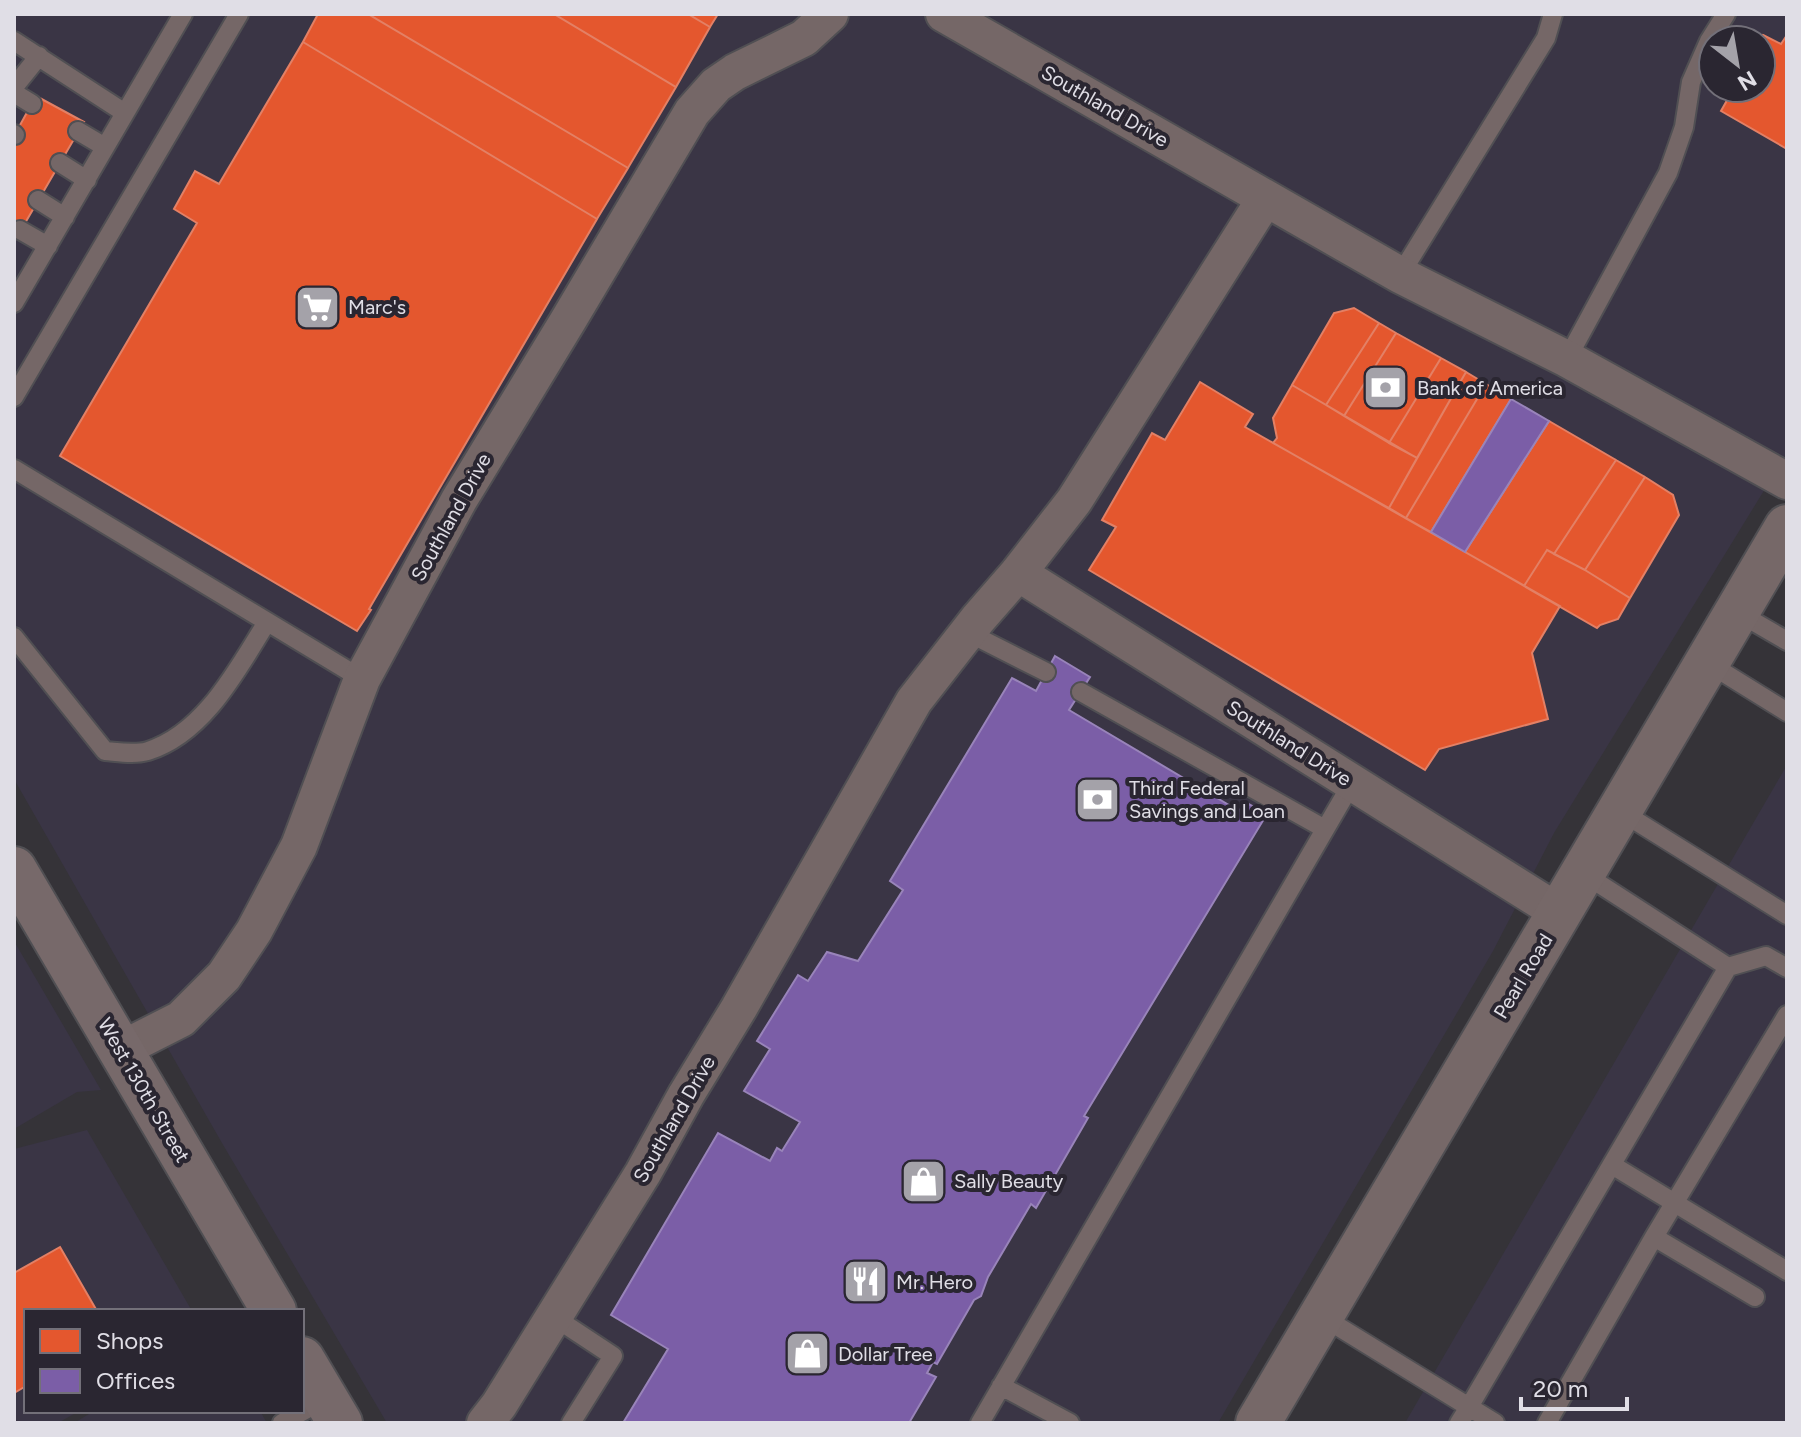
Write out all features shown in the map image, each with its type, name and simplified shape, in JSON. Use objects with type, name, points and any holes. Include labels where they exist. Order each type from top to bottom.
[{"type":"main road","name":"Pearl Road","points":[[1258,1423],[1787,527]]},
{"type":"main road","name":"West 130th Street","points":[[14,869],[273,1309]]},
{"type":"main road","points":[[304,1362],[332,1411]]},
{"type":"street","name":"Southland Drive","points":[[120,1050],[181,1019],[224,976],[254,931],[299,846],[362,679],[459,500],[692,112],[716,85],[735,72],[804,38],[830,14]]},
{"type":"street","name":"Southland Drive","points":[[944,14],[1400,275],[1567,359],[1787,481]]},
{"type":"street","name":"Southland Drive","points":[[485,1423],[643,1173],[914,701],[1074,501],[1265,199]]},
{"type":"street","name":"Southland Drive","points":[[1018,573],[1560,913]]},
{"type":"lane","points":[[14,303],[22,273],[48,246],[183,14]]},
{"type":"lane","points":[[14,397],[239,14]]},
{"type":"lane","points":[[1400,275],[1546,38],[1553,14]]},
{"type":"lane","points":[[1567,359],[1668,173],[1684,127],[1691,82],[1709,41],[1726,14]]},
{"type":"lane","points":[[14,41],[125,113]]},
{"type":"lane","points":[[32,104],[14,90],[39,56]]},
{"type":"lane","points":[[78,131],[105,147]]},
{"type":"lane","points":[[60,163],[87,180]]},
{"type":"lane","points":[[38,200],[65,217]]},
{"type":"lane","points":[[20,230],[48,246]]},
{"type":"lane","points":[[14,469],[362,679]]},
{"type":"lane","points":[[1737,612],[1787,641]]},
{"type":"lane","points":[[14,637],[105,751],[147,752],[200,718],[225,689],[267,622]]},
{"type":"lane","points":[[967,632],[1046,672]]},
{"type":"lane","points":[[1708,663],[1787,712]]},
{"type":"lane","points":[[1081,692],[1325,829]]},
{"type":"lane","points":[[980,1423],[1352,783]]},
{"type":"lane","points":[[1620,811],[1787,915]]},
{"type":"lane","points":[[1584,874],[1728,967]]},
{"type":"lane","points":[[1464,1415],[1728,967],[1766,956],[1787,968]]},
{"type":"lane","points":[[1547,1423],[1787,1015]]},
{"type":"lane","points":[[1612,1165],[1787,1271]]},
{"type":"lane","points":[[1654,1237],[1755,1297]]},
{"type":"lane","points":[[1321,1316],[1464,1415],[1495,1423]]},
{"type":"lane","points":[[554,1317],[613,1356],[571,1423]]},
{"type":"lane","points":[[1001,1386],[1070,1423]]},
{"type":"lane","points":[[282,1423],[332,1411]]},
{"type":"shaded area","points":[[14,14],[1787,14],[1787,453],[1554,833],[1493,951],[1218,1423],[387,1423],[222,1143],[14,779]]},
{"type":"shaded area","points":[[1787,765],[1787,1423],[1405,1423]]},
{"type":"shaded area","points":[[14,941],[101,1090],[77,1092],[14,1129]]},
{"type":"shaded area","points":[[87,1130],[191,1309],[24,1309],[24,1413],[76,1413],[58,1423],[14,1423],[14,1149]]},
{"type":"shaded area","points":[[91,1413],[261,1413],[267,1423],[74,1423]]},
{"type":"building: Shops","points":[[318,14],[368,14],[628,168],[597,219],[303,42]]},
{"type":"building: Shops","points":[[368,14],[554,14],[676,87],[628,168]]},
{"type":"building: Shops","points":[[554,14],[688,14],[710,27],[676,87]]},
{"type":"building: Shops","points":[[688,14],[718,14],[710,27]]},
{"type":"building: Shops","points":[[1787,35],[1787,149],[1721,111],[1725,104],[1777,104],[1777,42],[1781,44]]},
{"type":"building: Shops","points":[[303,42],[597,219],[357,631],[60,456],[197,223],[174,209],[195,171],[219,184]]},
{"type":"building: Shops","points":[[36,96],[84,122],[14,242],[14,136]]},
{"type":"building: Shops","points":[[1354,308],[1379,323],[1326,405],[1292,385],[1334,313]]},
{"type":"building: Shops","points":[[1379,323],[1396,333],[1344,416],[1326,405]]},
{"type":"building: Shops","points":[[1396,333],[1441,358],[1389,443],[1344,416]]},
{"type":"building: Shops","points":[[1441,358],[1466,372],[1417,458],[1389,443]]},
{"type":"building: Shops","points":[[1466,372],[1486,384],[1406,518],[1389,508]]},
{"type":"building: Shops","points":[[1200,382],[1253,414],[1245,427],[1560,606],[1532,653],[1548,719],[1439,749],[1425,770],[1089,570],[1116,527],[1102,520],[1152,433],[1165,440]]},
{"type":"building: Shops","points":[[1486,384],[1511,399],[1431,532],[1406,518]]},
{"type":"building: Shops","points":[[1292,385],[1417,458],[1389,508],[1273,443],[1277,438],[1273,418]]},
{"type":"building: Shops","points":[[1549,421],[1616,460],[1554,554],[1547,550],[1524,586],[1465,552]]},
{"type":"building: Shops","points":[[1616,460],[1645,477],[1585,570],[1554,554]]},
{"type":"building: Shops","points":[[1645,477],[1673,495],[1679,515],[1630,598],[1585,570]]},
{"type":"building: Shops","points":[[1547,550],[1630,598],[1618,619],[1597,628],[1524,586]]},
{"type":"building: Shops","points":[[60,1247],[96,1309],[24,1309],[24,1387],[14,1393],[14,1273]]},
{"type":"building: Offices","points":[[1511,399],[1549,421],[1465,552],[1431,532]]},
{"type":"building: Offices","points":[[1055,656],[1090,677],[1069,710],[1239,811],[1245,802],[1267,814],[1084,1116],[1088,1118],[1036,1208],[1031,1204],[988,1277],[981,1296],[974,1300],[937,1364],[933,1362],[927,1373],[936,1377],[909,1423],[623,1423],[668,1349],[611,1315],[718,1133],[770,1161],[777,1148],[782,1151],[800,1122],[744,1091],[770,1049],[757,1041],[798,975],[808,981],[827,952],[858,961],[903,890],[890,881],[1012,678],[1036,691]]},
{"type":"place","name":"Marc's","points":[[317,307]]},
{"type":"place","name":"Bank of America","points":[[1386,388]]},
{"type":"place","name":"Third Federal Savings and Loan","points":[[1098,800]]},
{"type":"place","name":"Sally Beauty","points":[[923,1181]]},
{"type":"place","name":"Mr. Hero","points":[[865,1282]]},
{"type":"place","name":"Dollar Tree","points":[[807,1354]]}]
